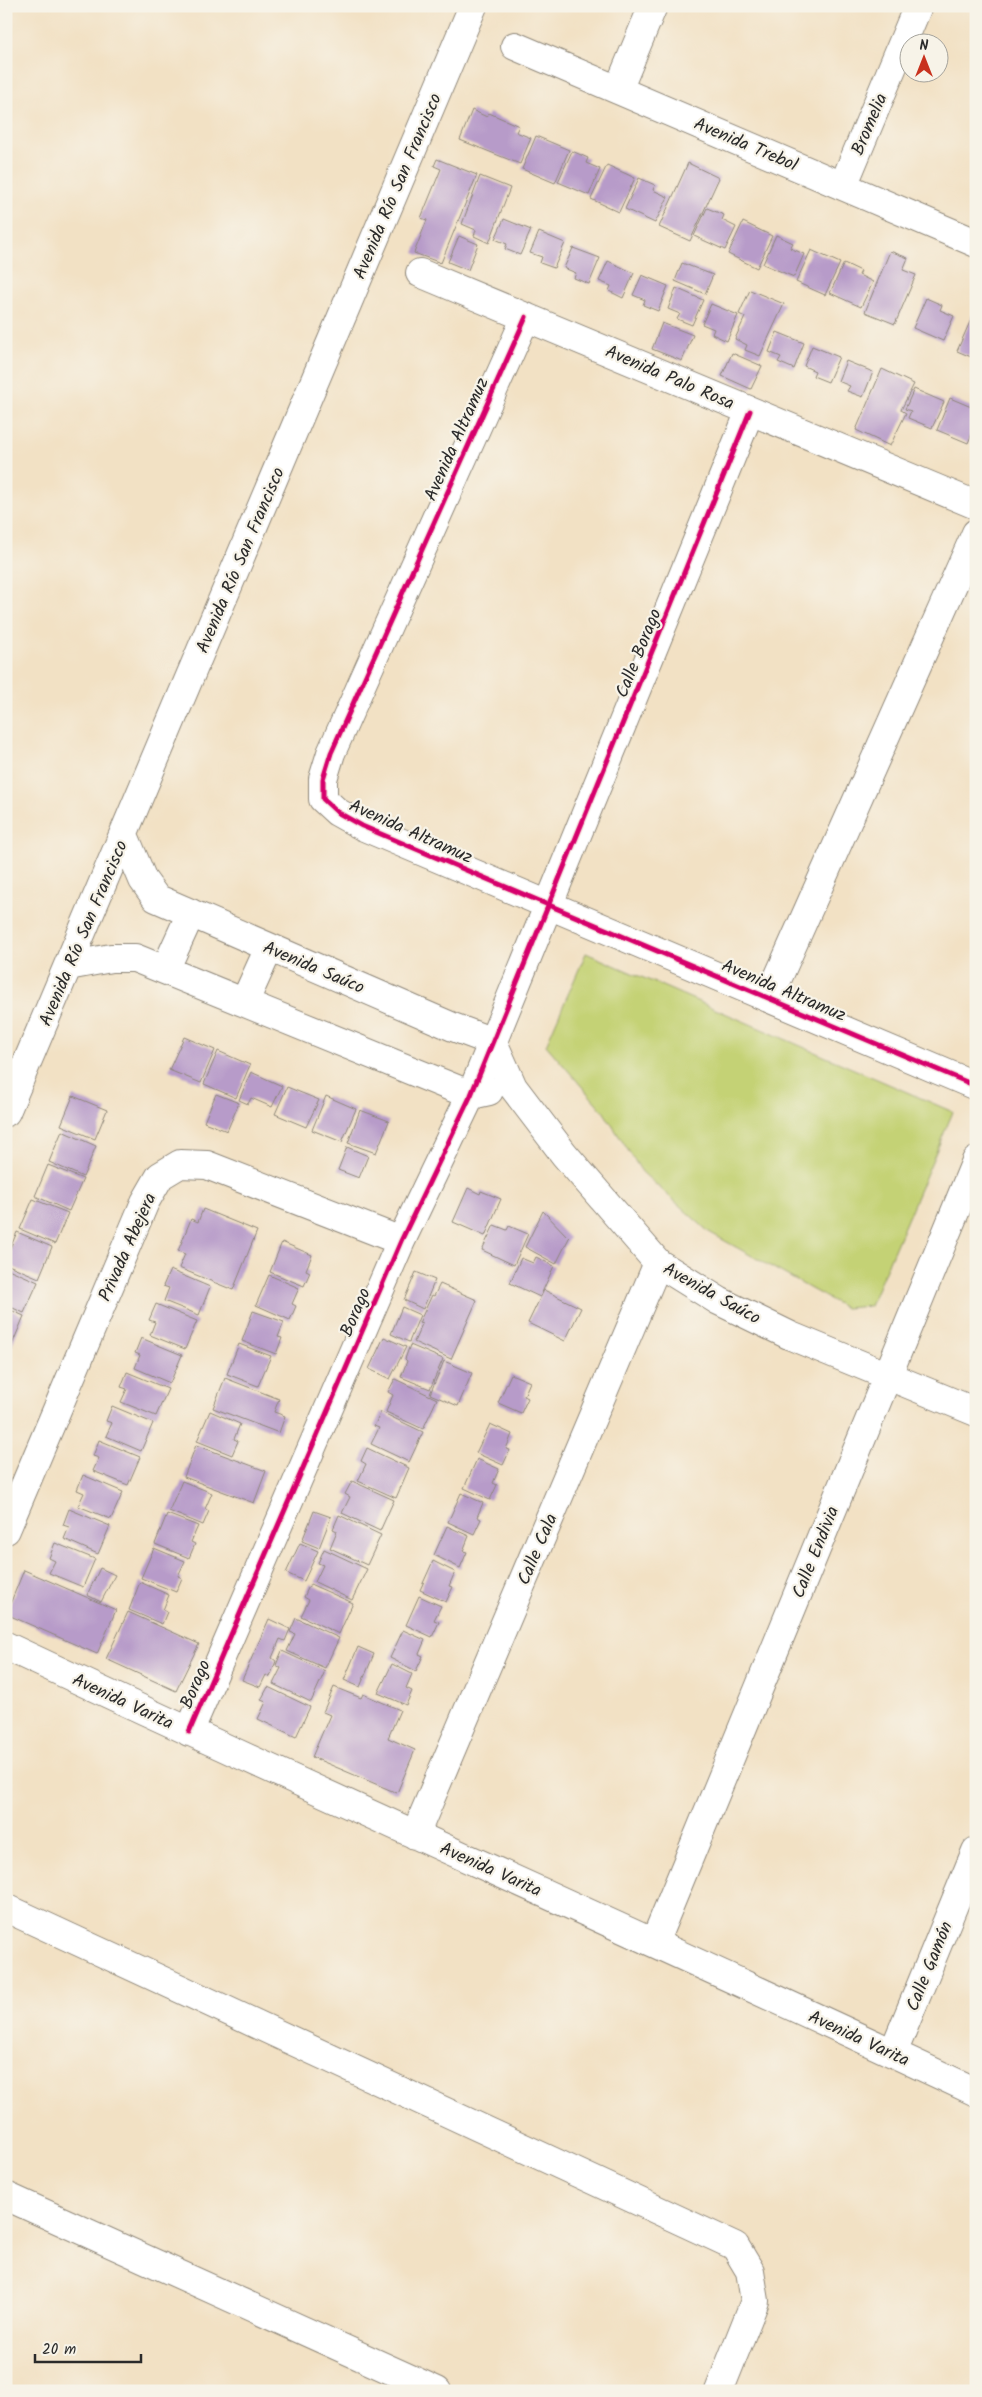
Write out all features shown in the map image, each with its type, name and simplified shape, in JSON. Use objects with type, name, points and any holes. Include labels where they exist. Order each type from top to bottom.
[{"type":"street","name":"Avenida Río San Francisco","points":[[6,1112],[473,6]]},
{"type":"street","points":[[618,90],[653,6]]},
{"type":"street","name":"Bromelia","points":[[843,186],[918,6]]},
{"type":"street","name":"Avenida Trebol","points":[[515,46],[976,243]]},
{"type":"street","name":"Avenida Palo Rosa","points":[[420,273],[976,505]]},
{"type":"street","name":"Avenida Altramuz","points":[[526,317],[334,746],[323,779],[323,799],[336,812],[362,826],[976,1086]]},
{"type":"street","name":"Calle Borago","points":[[550,904],[750,411]]},
{"type":"street","points":[[769,998],[976,533]]},
{"type":"street","name":"Avenida Saúco","points":[[124,835],[143,880],[156,898],[268,948],[493,1042],[513,1087],[564,1154],[658,1263],[719,1301],[791,1336],[976,1412]]},
{"type":"street","name":"Borago","points":[[189,1732],[401,1241],[471,1095],[550,904]]},
{"type":"street","points":[[165,970],[191,913]]},
{"type":"street","points":[[245,1001],[268,948]]},
{"type":"street","points":[[68,966],[111,958],[136,958],[471,1095],[513,1087]]},
{"type":"street","name":"Calle Endivia","points":[[654,1943],[976,1161]]},
{"type":"street","name":"Privada Abejera","points":[[6,1530],[145,1202],[160,1176],[180,1164],[208,1165],[401,1241]]},
{"type":"street","name":"Calle Cala","points":[[416,1836],[658,1263]]},
{"type":"street","name":"Avenida Varita","points":[[6,1646],[189,1732],[654,1943],[976,2092]]},
{"type":"street","name":"Calle Gamón","points":[[893,2053],[976,1852]]},
{"type":"street","points":[[6,1908],[735,2246],[750,2271],[756,2301],[719,2391]]},
{"type":"street","points":[[6,2196],[437,2391]]},
{"type":"green space","points":[[586,953],[953,1112],[870,1306],[845,1308],[709,1232],[642,1172],[603,1111],[546,1045]]},
{"type":"building","points":[[472,110],[487,117],[489,113],[519,126],[516,132],[531,138],[520,164],[460,140]]},
{"type":"building","points":[[536,136],[569,150],[555,183],[522,169]]},
{"type":"building","points":[[572,151],[588,158],[586,163],[600,169],[589,195],[558,182]]},
{"type":"building","points":[[437,159],[477,175],[441,263],[414,253],[427,220],[421,218],[441,169],[434,166]]},
{"type":"building","points":[[688,163],[719,178],[690,241],[659,227]]},
{"type":"building","points":[[607,165],[635,178],[619,212],[591,199]]},
{"type":"building","points":[[480,176],[510,188],[489,243],[474,236],[476,230],[462,224]]},
{"type":"building","points":[[639,178],[655,185],[653,190],[668,197],[655,223],[625,209]]},
{"type":"building","points":[[707,208],[724,215],[722,220],[736,227],[725,250],[694,236]]},
{"type":"building","points":[[504,219],[531,230],[520,255],[505,249],[507,244],[495,239]]},
{"type":"building","points":[[743,222],[772,236],[757,268],[728,254]]},
{"type":"building","points":[[539,232],[565,243],[554,268],[540,263],[542,257],[530,253]]},
{"type":"building","points":[[776,235],[793,243],[790,248],[804,254],[794,277],[763,264]]},
{"type":"building","points":[[459,236],[478,244],[468,270],[448,262]]},
{"type":"building","points":[[573,248],[600,258],[589,284],[574,278],[576,273],[564,268]]},
{"type":"building","points":[[811,250],[840,263],[825,295],[796,282]]},
{"type":"building","points":[[890,251],[908,258],[903,270],[916,275],[895,324],[865,312]]},
{"type":"building","points":[[608,261],[634,273],[623,298],[609,291],[611,286],[599,281]]},
{"type":"building","points":[[682,263],[713,275],[705,294],[675,281]]},
{"type":"building","points":[[844,263],[861,271],[859,275],[873,282],[861,307],[830,293]]},
{"type":"building","points":[[642,275],[668,286],[658,311],[643,305],[645,300],[633,295]]},
{"type":"building","points":[[676,288],[703,300],[692,325],[677,319],[680,314],[668,309]]},
{"type":"building","points":[[750,290],[784,304],[760,356],[745,350],[747,345],[735,339],[745,317],[739,314]]},
{"type":"building","points":[[926,298],[942,305],[940,310],[954,316],[943,341],[913,328]]},
{"type":"building","points":[[711,304],[738,315],[727,341],[712,334],[714,329],[702,324]]},
{"type":"building","points":[[973,315],[976,316],[976,359],[957,351]]},
{"type":"building","points":[[662,323],[693,335],[682,361],[652,349]]},
{"type":"building","points":[[777,332],[804,343],[794,369],[778,362],[781,357],[769,352]]},
{"type":"building","points":[[812,346],[839,357],[828,382],[813,376],[815,371],[804,366]]},
{"type":"building","points":[[732,353],[762,366],[751,389],[722,376]]},
{"type":"building","points":[[846,361],[873,372],[863,397],[847,391],[850,386],[838,381]]},
{"type":"building","points":[[882,369],[914,384],[901,410],[906,413],[890,446],[856,430]]},
{"type":"building","points":[[914,389],[944,402],[932,428],[908,418],[911,411],[905,409]]},
{"type":"building","points":[[950,398],[976,409],[976,424],[968,443],[937,430]]},
{"type":"building","points":[[184,1037],[215,1050],[201,1083],[169,1070]]},
{"type":"building","points":[[218,1051],[250,1065],[236,1098],[204,1084]]},
{"type":"building","points":[[251,1072],[282,1086],[272,1107],[251,1098],[248,1104],[239,1100]]},
{"type":"building","points":[[287,1087],[319,1100],[306,1127],[275,1114]]},
{"type":"building","points":[[216,1094],[239,1103],[227,1131],[204,1122]]},
{"type":"building","points":[[73,1096],[107,1110],[95,1139],[61,1125]]},
{"type":"building","points":[[326,1096],[356,1109],[342,1142],[312,1130]]},
{"type":"building","points":[[360,1110],[389,1121],[376,1153],[348,1143]]},
{"type":"building","points":[[62,1131],[96,1146],[83,1177],[49,1162]]},
{"type":"building","points":[[347,1147],[368,1156],[359,1178],[338,1170]]},
{"type":"building","points":[[48,1165],[83,1179],[69,1211],[35,1196]]},
{"type":"building","points":[[468,1188],[480,1194],[481,1191],[501,1199],[485,1236],[453,1222]]},
{"type":"building","points":[[33,1199],[68,1213],[55,1244],[20,1229]]},
{"type":"building","points":[[203,1209],[257,1231],[233,1290],[179,1268],[185,1254],[178,1251],[191,1219],[198,1222]]},
{"type":"building","points":[[543,1211],[569,1238],[556,1264],[525,1247]]},
{"type":"building","points":[[494,1225],[507,1230],[509,1226],[528,1234],[514,1265],[482,1250]]},
{"type":"building","points":[[17,1232],[52,1247],[39,1278],[6,1264],[6,1258]]},
{"type":"building","points":[[282,1242],[312,1255],[306,1270],[310,1272],[304,1286],[270,1272]]},
{"type":"building","points":[[536,1257],[554,1266],[540,1297],[510,1283],[521,1258],[533,1263]]},
{"type":"building","points":[[6,1268],[38,1282],[24,1313],[6,1305]]},
{"type":"building","points":[[170,1270],[210,1287],[199,1315],[164,1301],[169,1288],[163,1286]]},
{"type":"building","points":[[416,1272],[435,1280],[423,1309],[404,1300]]},
{"type":"building","points":[[269,1275],[299,1288],[292,1304],[296,1306],[290,1320],[256,1305]]},
{"type":"building","points":[[440,1284],[477,1300],[451,1359],[414,1342],[422,1324],[419,1323],[432,1295],[434,1296]]},
{"type":"building","points":[[544,1290],[581,1308],[565,1341],[528,1323]]},
{"type":"building","points":[[156,1304],[197,1321],[185,1349],[150,1335],[155,1322],[149,1320]]},
{"type":"building","points":[[402,1307],[420,1315],[409,1342],[391,1334]]},
{"type":"building","points":[[6,1308],[24,1316],[11,1347],[6,1344]]},
{"type":"building","points":[[253,1311],[284,1322],[278,1337],[282,1338],[276,1354],[242,1341]]},
{"type":"building","points":[[384,1337],[406,1347],[390,1379],[369,1369]]},
{"type":"building","points":[[141,1338],[182,1355],[170,1383],[135,1368],[140,1355],[135,1353]]},
{"type":"building","points":[[239,1344],[271,1356],[258,1386],[227,1374]]},
{"type":"building","points":[[410,1345],[443,1359],[430,1389],[401,1377]]},
{"type":"building","points":[[6,1347],[12,1349],[6,1363]]},
{"type":"building","points":[[444,1361],[472,1373],[458,1406],[430,1394]]},
{"type":"building","points":[[127,1372],[168,1389],[156,1416],[121,1402],[127,1389],[121,1387]]},
{"type":"building","points":[[511,1374],[530,1382],[524,1396],[528,1398],[521,1413],[498,1403]]},
{"type":"building","points":[[225,1378],[279,1399],[274,1412],[285,1416],[279,1433],[213,1408]]},
{"type":"building","points":[[395,1379],[437,1399],[423,1429],[386,1412],[393,1395],[388,1392]]},
{"type":"building","points":[[112,1406],[153,1423],[141,1451],[106,1436],[112,1423],[106,1421]]},
{"type":"building","points":[[210,1411],[240,1424],[234,1439],[238,1441],[232,1455],[197,1441]]},
{"type":"building","points":[[381,1412],[423,1432],[409,1462],[371,1444],[379,1428],[374,1426]]},
{"type":"building","points":[[490,1424],[512,1434],[506,1449],[510,1450],[503,1465],[476,1453]]},
{"type":"building","points":[[99,1440],[140,1457],[128,1485],[93,1471],[99,1458],[93,1456]]},
{"type":"building","points":[[196,1445],[266,1471],[254,1503],[184,1477]]},
{"type":"building","points":[[367,1448],[409,1468],[396,1498],[358,1481],[366,1464],[361,1461]]},
{"type":"building","points":[[477,1459],[499,1469],[493,1483],[497,1485],[490,1500],[464,1488]]},
{"type":"building","points":[[83,1475],[123,1492],[111,1519],[78,1506],[84,1493],[77,1490]]},
{"type":"building","points":[[182,1481],[212,1493],[205,1509],[209,1511],[203,1525],[169,1511]]},
{"type":"building","points":[[352,1481],[394,1500],[380,1531],[342,1513],[350,1497],[345,1494]]},
{"type":"building","points":[[461,1493],[483,1503],[477,1517],[481,1519],[474,1534],[448,1522]]},
{"type":"building","points":[[69,1509],[110,1526],[98,1554],[64,1539],[69,1527],[63,1525]]},
{"type":"building","points":[[314,1511],[331,1517],[319,1548],[302,1541]]},
{"type":"building","points":[[167,1514],[198,1526],[191,1542],[195,1544],[189,1558],[155,1544]]},
{"type":"building","points":[[339,1515],[381,1535],[367,1565],[330,1548],[337,1531],[333,1529]]},
{"type":"building","points":[[447,1526],[469,1536],[463,1551],[467,1552],[460,1568],[434,1555]]},
{"type":"building","points":[[55,1543],[95,1559],[83,1587],[49,1573],[55,1561],[49,1558]]},
{"type":"building","points":[[300,1543],[318,1551],[304,1581],[286,1573]]},
{"type":"building","points":[[154,1548],[185,1561],[178,1576],[182,1578],[176,1592],[141,1578]]},
{"type":"building","points":[[324,1549],[367,1569],[352,1600],[315,1582],[323,1565],[318,1563]]},
{"type":"building","points":[[433,1561],[455,1572],[449,1586],[453,1587],[446,1602],[420,1590]]},
{"type":"building","points":[[100,1568],[115,1575],[101,1602],[87,1595]]},
{"type":"building","points":[[24,1570],[116,1610],[97,1654],[6,1614]]},
{"type":"building","points":[[140,1582],[169,1595],[163,1610],[167,1612],[162,1624],[129,1610]]},
{"type":"building","points":[[310,1584],[353,1603],[339,1634],[301,1616],[309,1600],[304,1597]]},
{"type":"building","points":[[419,1596],[441,1606],[434,1620],[439,1622],[432,1637],[406,1625]]},
{"type":"building","points":[[128,1612],[199,1644],[176,1691],[106,1659]]},
{"type":"building","points":[[296,1618],[339,1638],[325,1668],[287,1651],[295,1634],[290,1632]]},
{"type":"building","points":[[269,1619],[290,1629],[285,1641],[280,1639],[272,1658],[276,1661],[270,1677],[266,1675],[260,1687],[242,1680]]},
{"type":"building","points":[[403,1630],[425,1640],[419,1654],[423,1656],[416,1671],[390,1658]]},
{"type":"building","points":[[358,1647],[374,1654],[360,1687],[344,1680]]},
{"type":"building","points":[[282,1651],[325,1671],[311,1702],[273,1684],[281,1668],[276,1665]]},
{"type":"building","points":[[392,1664],[412,1674],[406,1688],[412,1691],[406,1705],[378,1693]]},
{"type":"building","points":[[268,1687],[310,1707],[296,1737],[258,1719],[266,1702],[261,1700]]},
{"type":"building","points":[[334,1687],[361,1698],[363,1694],[400,1710],[388,1738],[415,1750],[397,1793],[312,1757],[330,1715],[323,1712]]},
{"type":"cycle path","points":[[526,317],[331,753],[323,779],[323,799],[337,812],[362,826],[976,1086]]},
{"type":"cycle path","points":[[189,1732],[401,1241],[471,1095],[750,411]]}]
